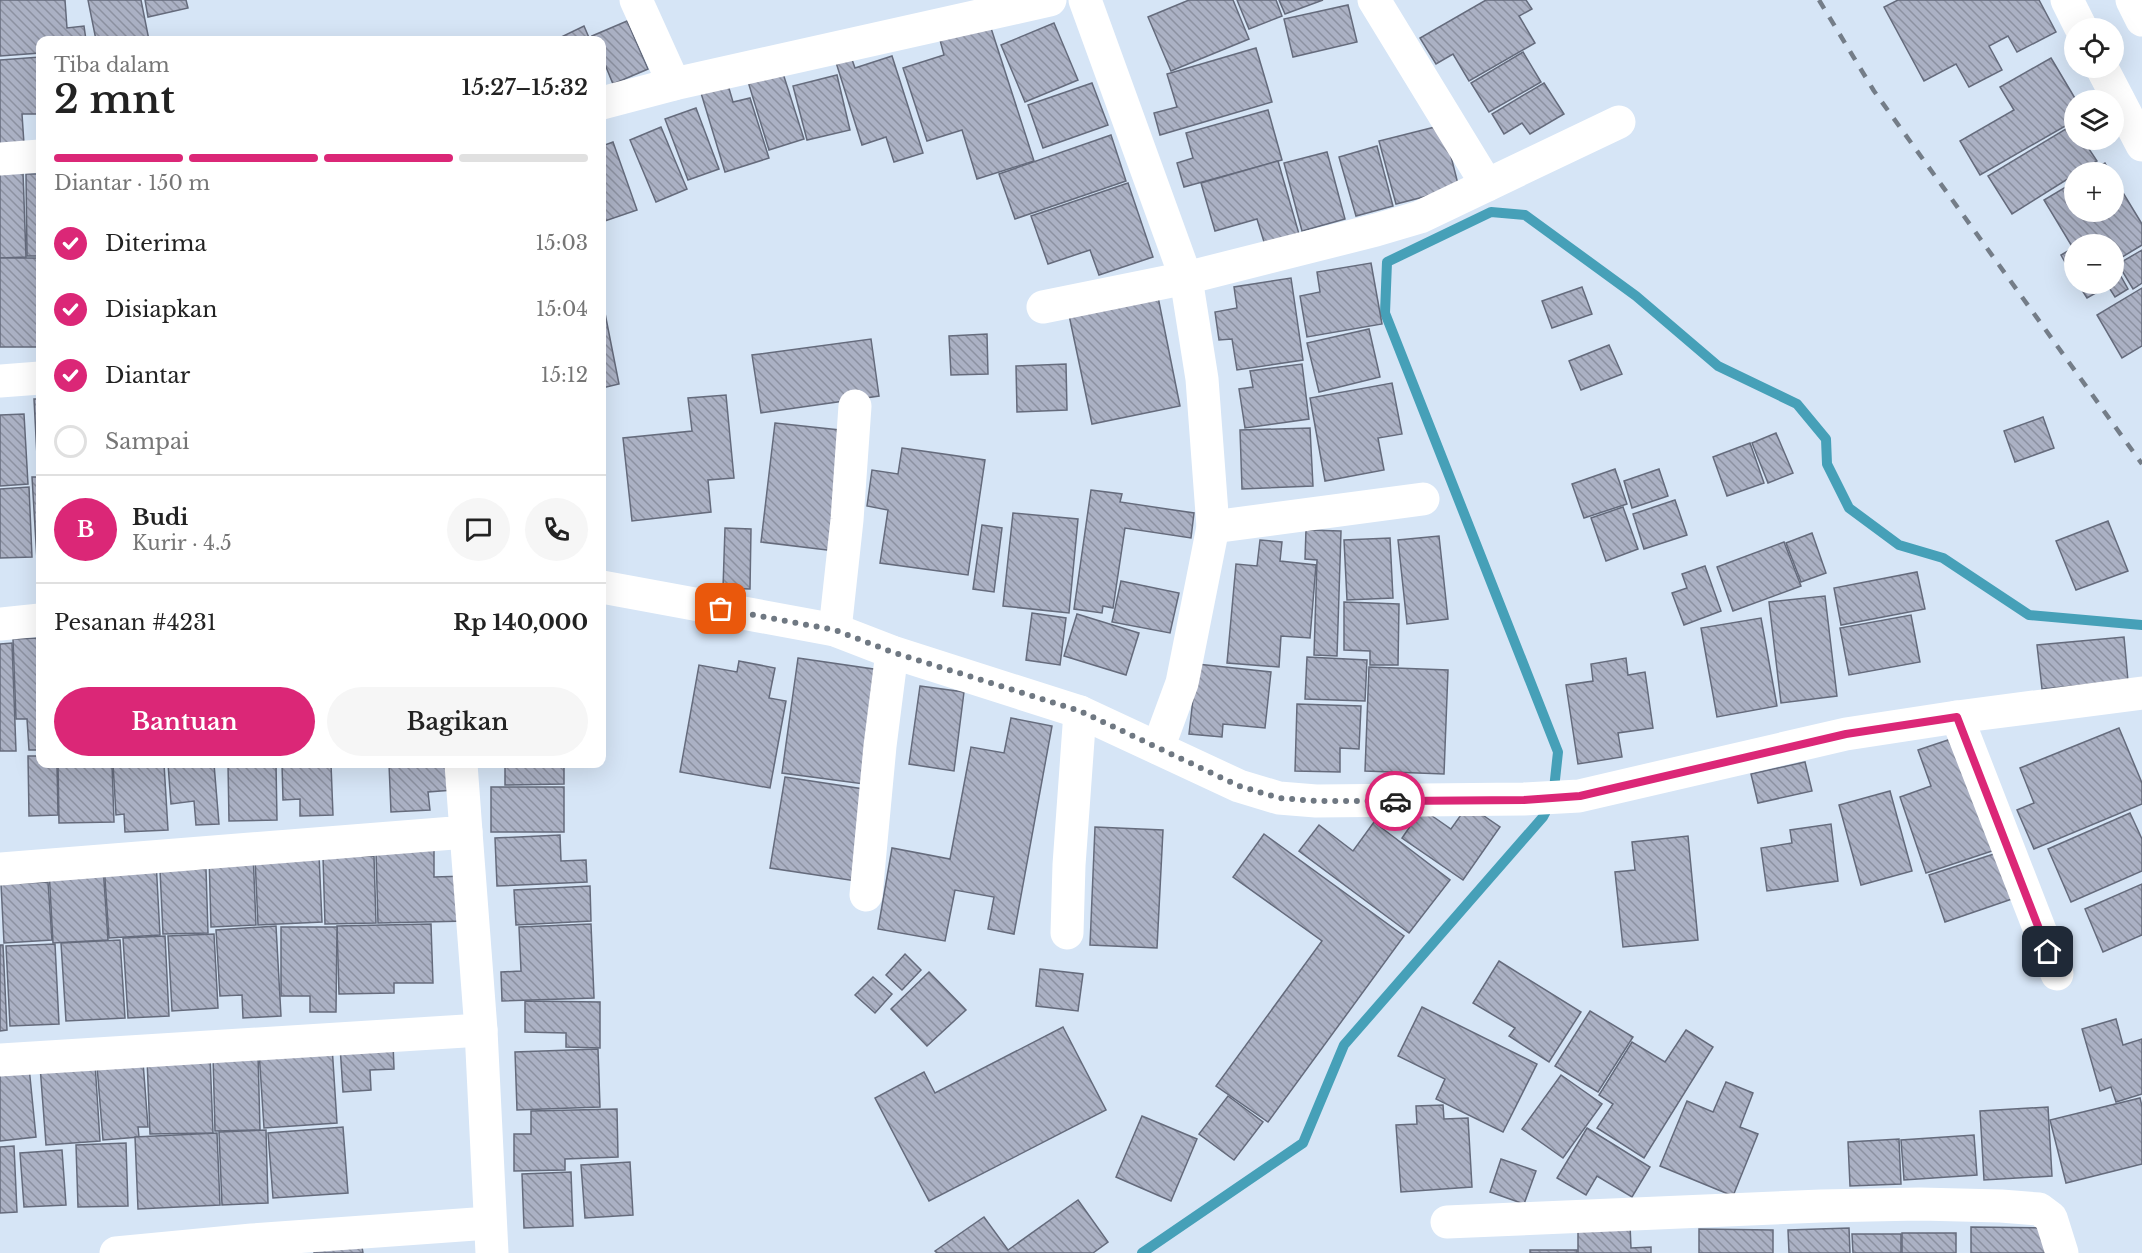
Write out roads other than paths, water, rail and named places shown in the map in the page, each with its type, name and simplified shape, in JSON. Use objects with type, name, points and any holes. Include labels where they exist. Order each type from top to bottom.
[{"type":"main road","points":[[636,0],[674,84]]},
{"type":"main road","points":[[606,103],[674,84],[1050,0]]},
{"type":"main road","points":[[1085,0],[1186,278],[1202,379],[1212,526],[1182,683],[1158,748]]},
{"type":"main road","points":[[1374,0],[1487,185]]},
{"type":"main road","points":[[2067,0],[2076,18]]},
{"type":"main road","points":[[2132,0],[2142,20]]},
{"type":"main road","points":[[2107,78],[2142,145]]},
{"type":"main road","points":[[1043,307],[1186,278],[1420,217],[1619,122]]},
{"type":"main road","points":[[0,159],[36,156]]},
{"type":"main road","points":[[0,381],[36,378]]},
{"type":"main road","points":[[835,630],[847,520],[855,406]]},
{"type":"main road","points":[[1212,526],[1423,500]]},
{"type":"main road","points":[[606,588],[835,630],[892,652],[1080,711],[1239,786],[1279,798],[1316,801],[1524,800],[1580,796],[1846,734],[2142,693]]},
{"type":"main road","points":[[0,624],[36,620]]},
{"type":"main road","points":[[866,895],[880,746],[892,652]]},
{"type":"main road","points":[[1067,933],[1069,865],[1080,711]]},
{"type":"main road","points":[[1957,717],[2057,974]]},
{"type":"main road","points":[[116,1253],[252,1240],[372,1242],[490,1238],[480,1030],[461,768]]},
{"type":"main road","points":[[0,869],[466,832]]},
{"type":"main road","points":[[0,1060],[480,1030]]},
{"type":"main road","points":[[1447,1222],[1821,1206],[1920,1204],[2001,1206],[2039,1209],[2051,1218],[2062,1253]]},
{"type":"waterway","points":[[1142,1253],[1303,1143],[1344,1045],[1543,817],[1553,798],[1558,752],[1385,313],[1387,262],[1491,212],[1525,215],[1636,296],[1718,366],[1797,404],[1826,439],[1827,464],[1849,508],[1899,545],[1943,558],[2029,615],[2142,625]]},
{"type":"railway","points":[[1819,0],[1874,91],[2142,464]]}]
